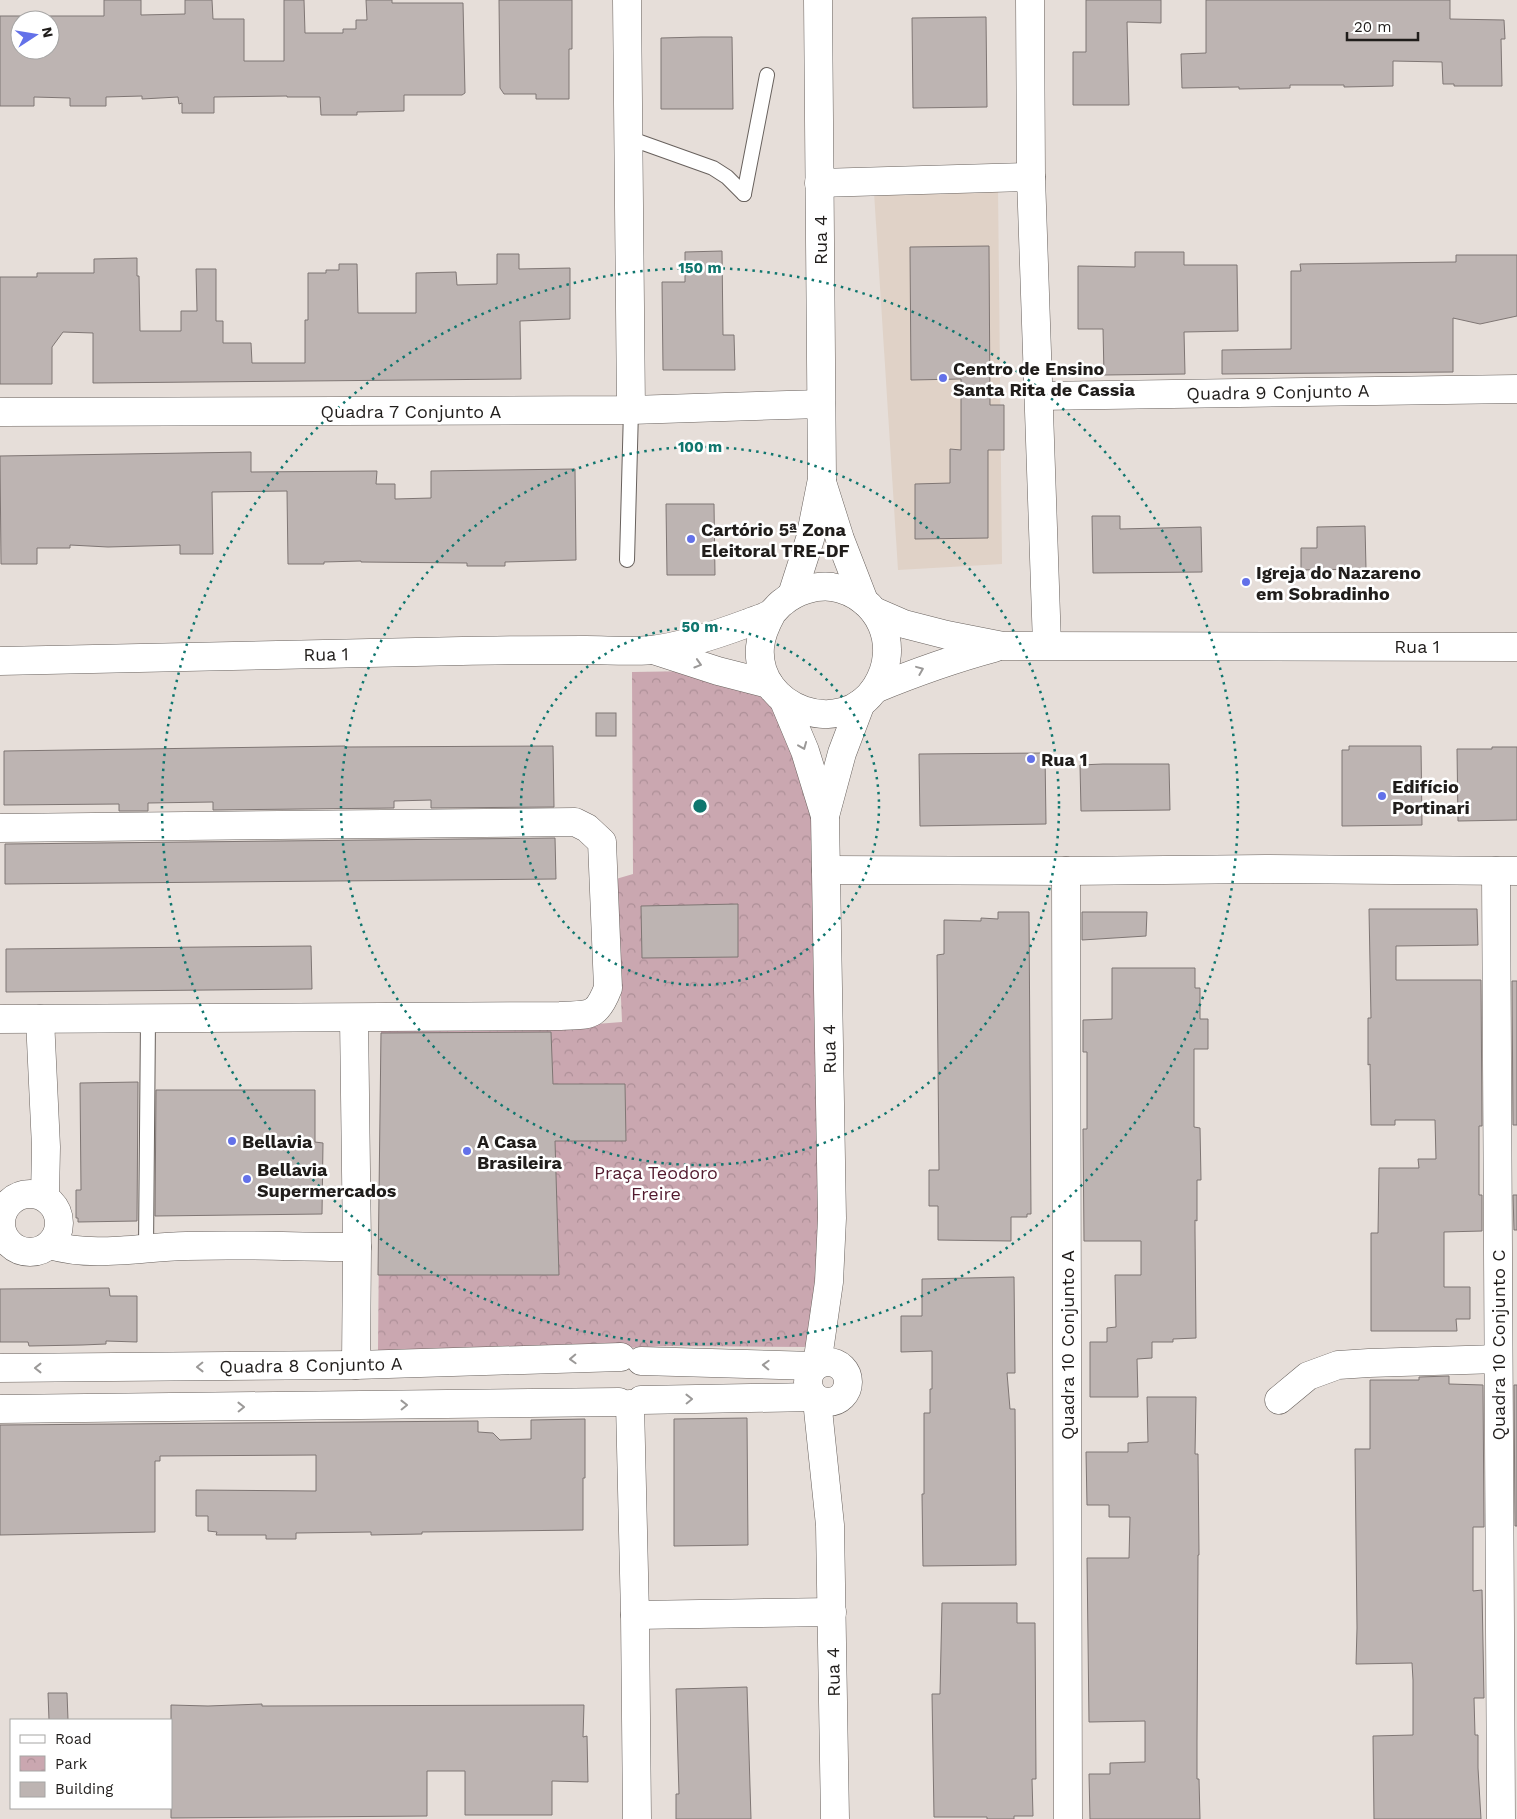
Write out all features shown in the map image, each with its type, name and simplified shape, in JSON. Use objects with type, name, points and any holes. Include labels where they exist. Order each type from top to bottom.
[{"type":"street","points":[[627,0],[631,410]]},
{"type":"street","name":"Rua 4","points":[[818,0],[822,479]]},
{"type":"street","points":[[1030,0],[1031,177],[1047,645]]},
{"type":"street","points":[[820,182],[1031,177]]},
{"type":"street","name":"Quadra 9 Conjunto A","points":[[1039,396],[1517,389]]},
{"type":"street","name":"Quadra 7 Conjunto A","points":[[0,412],[631,410],[821,404]]},
{"type":"street","points":[[792,595],[810,540],[822,479]]},
{"type":"street","points":[[822,479],[840,538],[869,606],[884,630],[888,650],[885,671],[868,696],[842,753],[825,816]]},
{"type":"street","points":[[825,816],[805,751],[777,692],[762,666],[760,648],[764,630],[772,613],[780,603],[792,595],[810,588],[829,587],[847,591],[869,606],[904,624],[1003,646]]},
{"type":"street","points":[[651,650],[696,640],[772,613]]},
{"type":"street","points":[[651,650],[777,692],[802,711],[822,715],[843,712],[868,696],[922,669],[1003,646]]},
{"type":"street","name":"Rua 1","points":[[1003,646],[1517,647]]},
{"type":"street","name":"Rua 1","points":[[0,661],[524,650],[651,650]]},
{"type":"street","name":"Rua 4","points":[[824,1366],[832,1218],[825,816]]},
{"type":"street","points":[[0,828],[574,822],[587,828],[602,842],[608,988],[601,1006],[590,1014],[560,1016],[0,1019]]},
{"type":"street","points":[[826,870],[1066,871],[1265,869],[1506,871]]},
{"type":"street","name":"Quadra 10 Conjunto A","points":[[1066,871],[1068,1819]]},
{"type":"street","name":"Quadra 10 Conjunto C","points":[[1501,1819],[1509,1750],[1498,1359],[1506,871]]},
{"type":"street","points":[[354,1018],[357,1247],[356,1365]]},
{"type":"street","points":[[40,1019],[46,1147],[45,1197]]},
{"type":"street","points":[[34,1193],[45,1197],[54,1204],[58,1214],[60,1225],[57,1236],[50,1245],[40,1251],[26,1252],[13,1247],[4,1236],[0,1222],[3,1210],[10,1200],[21,1194],[34,1193]]},
{"type":"street","points":[[50,1245],[76,1251],[187,1246],[357,1247]]},
{"type":"street","points":[[631,1359],[649,1370],[652,1381],[648,1392],[630,1402],[610,1396],[605,1385],[606,1373],[612,1363],[631,1359]]},
{"type":"street","name":"Quadra 8 Conjunto A","points":[[0,1368],[356,1365],[631,1359],[824,1366]]},
{"type":"street","points":[[1279,1400],[1308,1376],[1338,1365],[1369,1362],[1498,1359]]},
{"type":"street","points":[[0,1409],[824,1399],[844,1395],[848,1383],[846,1371],[824,1366],[810,1372],[808,1385],[824,1399]]},
{"type":"street","points":[[102,1367],[93,1378],[92,1393],[100,1405],[106,1409]]},
{"type":"street","points":[[152,1367],[162,1383],[162,1392],[154,1408]]},
{"type":"street","name":"Rua 4","points":[[824,1399],[830,1525],[835,1819]]},
{"type":"street","points":[[630,1402],[637,1819]]},
{"type":"street","points":[[635,1614],[832,1612]]},
{"type":"lane","points":[[629,138],[713,168],[727,177],[744,194],[767,75]]},
{"type":"lane","points":[[627,560],[631,410]]},
{"type":"lane","points":[[146,1248],[148,1018]]},
{"type":"shaded area","name":"Centro de Ensino Santa Rita de Cassia","points":[[998,188],[1002,564],[898,570],[874,192]]},
{"type":"green space","name":"Praça Teodoro Freire","points":[[695,671],[727,678],[775,705],[820,805],[819,1272],[808,1347],[670,1346],[559,1351],[378,1350],[381,1026],[570,1026],[622,1022],[616,879],[633,874],[632,672]]},
{"type":"building","points":[[104,0],[141,0],[141,15],[185,14],[185,0],[212,0],[213,19],[244,19],[244,61],[284,61],[284,0],[304,0],[305,33],[343,33],[343,29],[356,29],[356,20],[367,20],[366,0],[392,0],[392,3],[463,3],[465,93],[462,95],[404,95],[404,111],[357,112],[357,115],[321,115],[320,97],[287,96],[214,97],[214,113],[182,113],[182,103],[179,104],[178,97],[142,99],[142,96],[106,97],[106,106],[70,106],[70,98],[34,97],[34,106],[0,106],[0,16],[10,16],[10,60],[60,60],[60,16],[104,16]]},
{"type":"building","points":[[499,0],[572,0],[572,49],[569,49],[569,99],[536,99],[536,94],[504,94],[500,88]]},
{"type":"building","points":[[1086,0],[1161,0],[1161,23],[1127,22],[1129,105],[1073,105],[1073,52],[1086,52]]},
{"type":"building","points":[[1206,0],[1450,0],[1450,19],[1504,20],[1505,39],[1501,39],[1502,86],[1454,86],[1454,84],[1443,84],[1442,62],[1393,61],[1393,86],[1290,85],[1290,88],[1182,88],[1181,54],[1206,53]]},
{"type":"building","points":[[986,17],[987,107],[913,108],[912,18]]},
{"type":"building","points":[[732,37],[733,109],[661,109],[661,38]]},
{"type":"building","points":[[989,246],[990,405],[1004,405],[1004,450],[988,450],[988,538],[915,539],[915,484],[950,483],[950,449],[961,450],[961,379],[911,380],[910,247]]},
{"type":"building","points":[[722,251],[723,335],[734,335],[735,370],[663,370],[662,282],[685,282],[685,252]]},
{"type":"building","points":[[1135,252],[1184,252],[1184,265],[1237,265],[1238,331],[1184,332],[1185,374],[1104,375],[1103,329],[1078,329],[1078,266],[1135,267]]},
{"type":"building","points":[[497,254],[519,254],[519,269],[570,268],[570,319],[520,321],[521,379],[93,383],[93,333],[63,332],[52,347],[52,384],[0,384],[0,277],[37,277],[37,273],[94,273],[94,259],[137,258],[140,331],[181,331],[181,311],[197,311],[196,269],[216,269],[216,321],[223,321],[223,343],[251,343],[252,363],[305,363],[305,320],[308,320],[308,273],[326,273],[326,270],[339,270],[339,264],[357,264],[358,313],[416,313],[416,273],[456,272],[457,285],[497,284]]},
{"type":"building","points":[[1456,255],[1517,255],[1517,316],[1480,324],[1453,318],[1453,372],[1222,374],[1222,350],[1291,349],[1291,271],[1301,271],[1300,264],[1456,262]]},
{"type":"building","points":[[251,452],[251,472],[377,471],[376,484],[395,484],[395,499],[431,498],[431,471],[575,469],[576,560],[505,562],[505,566],[467,566],[467,563],[361,561],[288,564],[287,491],[212,492],[213,554],[180,554],[180,545],[108,547],[70,545],[70,548],[37,548],[37,564],[1,564],[0,456]]},
{"type":"building","name":"Cartório 5ª Zona Eleitoral TRE-DF","points":[[666,504],[714,504],[715,575],[667,575]]},
{"type":"building","points":[[1092,516],[1120,516],[1120,529],[1201,527],[1202,572],[1093,573]]},
{"type":"building","points":[[1365,526],[1366,569],[1301,570],[1301,548],[1317,548],[1317,527]]},
{"type":"building","points":[[596,713],[616,713],[616,736],[596,736]]},
{"type":"building","points":[[345,746],[553,746],[554,807],[431,808],[431,800],[394,801],[394,808],[213,810],[213,802],[148,803],[148,811],[119,811],[119,804],[4,805],[4,751]]},
{"type":"building","name":"Edifício Portinari","points":[[1349,746],[1421,746],[1422,825],[1342,826],[1342,750],[1349,750]]},
{"type":"building","points":[[1492,747],[1517,747],[1517,820],[1458,821],[1457,749],[1492,749]]},
{"type":"building","points":[[1045,753],[1046,824],[920,826],[919,754]]},
{"type":"building","points":[[1169,764],[1170,810],[1081,811],[1080,765]]},
{"type":"building","points":[[555,838],[556,879],[5,884],[5,844]]},
{"type":"building","points":[[738,904],[738,957],[642,958],[641,906]]},
{"type":"building","points":[[1369,909],[1477,909],[1478,945],[1396,946],[1396,980],[1481,980],[1482,1126],[1479,1126],[1479,1195],[1482,1195],[1482,1231],[1444,1232],[1444,1287],[1470,1287],[1470,1319],[1456,1319],[1457,1331],[1371,1331],[1371,1233],[1378,1233],[1379,1168],[1419,1168],[1418,1159],[1436,1159],[1435,1120],[1395,1120],[1395,1125],[1371,1125],[1370,1064],[1368,1065],[1368,1018],[1371,1018]]},
{"type":"building","points":[[998,912],[1029,912],[1031,1214],[1027,1214],[1027,1217],[1011,1217],[1011,1241],[938,1240],[938,1206],[929,1206],[929,1170],[939,1170],[937,955],[944,954],[944,920],[981,921],[981,918],[998,919]]},
{"type":"building","points":[[1082,912],[1147,912],[1146,936],[1082,940]]},
{"type":"building","points":[[311,946],[312,989],[6,992],[6,949]]},
{"type":"building","points":[[1112,968],[1195,968],[1195,988],[1200,988],[1200,1019],[1208,1019],[1208,1049],[1194,1049],[1194,1127],[1200,1128],[1201,1180],[1197,1180],[1197,1221],[1195,1220],[1196,1338],[1173,1339],[1173,1342],[1152,1342],[1152,1358],[1137,1359],[1138,1397],[1090,1397],[1090,1342],[1107,1342],[1107,1328],[1116,1327],[1115,1275],[1141,1275],[1141,1241],[1084,1241],[1083,1129],[1087,1129],[1087,1052],[1083,1052],[1083,1020],[1112,1019]]},
{"type":"building","points":[[1512,981],[1517,981],[1517,1125],[1513,1125]]},
{"type":"building","name":"A Casa Brasileira","points":[[551,1032],[553,1084],[625,1084],[626,1141],[555,1141],[559,1275],[378,1275],[381,1033]]},
{"type":"building","points":[[138,1082],[137,1221],[78,1222],[78,1218],[76,1218],[76,1190],[81,1190],[80,1083]]},
{"type":"building","name":"Bellavia Supermercados","points":[[156,1090],[315,1090],[315,1142],[323,1143],[322,1214],[155,1216]]},
{"type":"building","points":[[1513,1195],[1517,1195],[1517,1230],[1514,1230]]},
{"type":"building","points":[[1014,1277],[1015,1373],[1007,1373],[1010,1409],[1015,1409],[1016,1565],[923,1566],[924,1413],[930,1413],[932,1351],[901,1352],[901,1316],[922,1316],[922,1279]]},
{"type":"building","points":[[109,1288],[110,1296],[137,1296],[137,1342],[106,1341],[106,1344],[29,1346],[28,1342],[0,1342],[0,1289]]},
{"type":"building","points":[[1449,1376],[1449,1384],[1483,1385],[1484,1527],[1473,1527],[1473,1591],[1482,1590],[1484,1698],[1474,1698],[1475,1735],[1478,1735],[1481,1819],[1374,1819],[1373,1736],[1413,1735],[1413,1680],[1412,1663],[1356,1664],[1355,1449],[1370,1449],[1370,1380],[1419,1380],[1419,1377]]},
{"type":"building","points":[[1514,1385],[1517,1385],[1517,1526],[1515,1526]]},
{"type":"building","points":[[1147,1397],[1196,1397],[1195,1454],[1198,1454],[1199,1555],[1197,1779],[1199,1779],[1200,1819],[1090,1819],[1089,1774],[1110,1774],[1110,1763],[1145,1762],[1145,1721],[1089,1722],[1087,1558],[1129,1558],[1130,1517],[1109,1517],[1109,1505],[1087,1505],[1086,1452],[1128,1452],[1128,1443],[1148,1442]]},
{"type":"building","points":[[747,1418],[748,1545],[674,1546],[674,1419]]},
{"type":"building","points":[[585,1419],[583,1530],[422,1532],[422,1534],[371,1535],[371,1532],[296,1533],[296,1539],[266,1539],[266,1535],[216,1535],[217,1532],[208,1531],[208,1516],[196,1516],[196,1490],[316,1491],[316,1455],[160,1456],[160,1461],[155,1461],[155,1532],[0,1535],[0,1425],[478,1421],[478,1432],[493,1433],[500,1440],[531,1439],[531,1420]]},
{"type":"building","points":[[942,1603],[1017,1603],[1017,1623],[1035,1623],[1036,1779],[1032,1779],[1033,1816],[1014,1816],[1014,1819],[934,1817],[932,1694],[940,1694]]},
{"type":"building","points":[[747,1687],[751,1819],[676,1819],[676,1794],[679,1794],[676,1689]]},
{"type":"building","points":[[48,1693],[67,1693],[68,1719],[49,1719]]},
{"type":"building","points":[[262,1704],[262,1706],[584,1705],[583,1737],[587,1736],[588,1782],[552,1781],[552,1815],[465,1815],[465,1771],[427,1771],[427,1816],[171,1818],[171,1705]]},
{"type":"place","name":"Centro de Ensino Santa Rita de Cassia","points":[[943,378]]},
{"type":"place","name":"Cartório 5ª Zona Eleitoral TRE-DF","points":[[691,539]]},
{"type":"place","name":"Igreja do Nazareno em Sobradinho","points":[[1246,582]]},
{"type":"place","name":"Rua 1","points":[[1031,759]]},
{"type":"place","name":"Edifício Portinari","points":[[1382,796]]},
{"type":"place","name":"Bellavia","points":[[232,1141]]},
{"type":"place","name":"A Casa Brasileira","points":[[467,1151]]},
{"type":"place","name":"Bellavia Supermercados","points":[[247,1179]]}]
